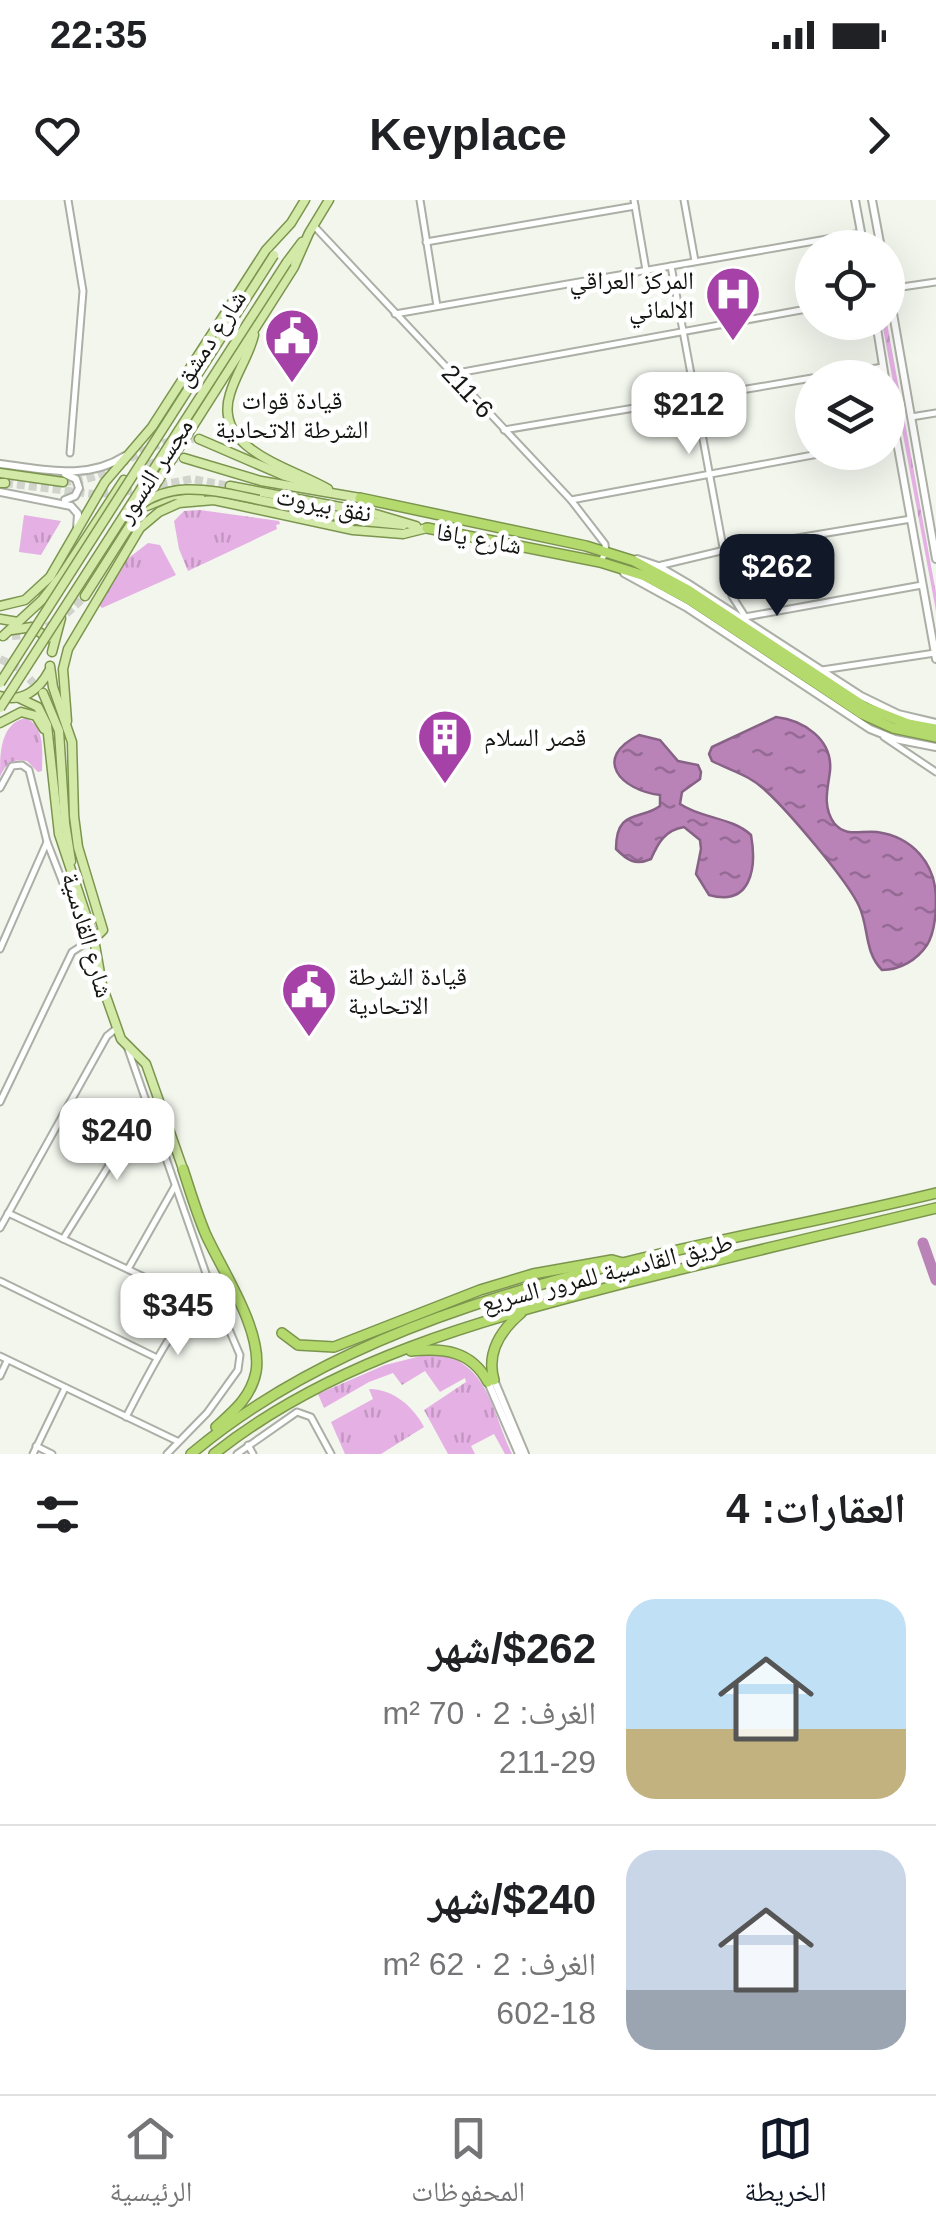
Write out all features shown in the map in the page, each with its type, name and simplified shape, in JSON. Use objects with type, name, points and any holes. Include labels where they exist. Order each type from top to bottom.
[{"type":"highway","name":"شارع يافا","points":[[360,498],[634,561],[688,590],[878,723],[936,737]]},
{"type":"highway","name":"شارع يافا","points":[[422,527],[600,562],[666,587],[881,715],[936,726]]},
{"type":"highway","points":[[183,1169],[205,1233],[252,1332],[257,1353],[255,1375],[246,1396],[214,1428],[208,1440]]},
{"type":"highway","name":"طريق القادسية للمرور السريع","points":[[191,1454],[246,1411],[311,1373],[432,1320],[541,1285],[900,1202],[936,1190]]},
{"type":"highway","name":"طريق القادسية للمرور السريع","points":[[214,1454],[287,1402],[398,1352],[530,1308],[936,1210]]},
{"type":"highway","points":[[282,1333],[309,1348],[334,1347],[456,1298],[533,1274],[612,1260],[625,1264]]},
{"type":"highway","points":[[491,1381],[491,1363],[499,1339],[512,1321],[530,1308]]},
{"type":"highway","points":[[398,1352],[451,1351],[474,1362],[491,1381]]},
{"type":"main road","name":"شارع دمشق","points":[[25,600],[59,574],[77,531],[105,482],[152,426],[266,250],[291,223],[304,200]]},
{"type":"main road","name":"شارع دمشق","points":[[171,463],[294,267],[329,200]]},
{"type":"main road","points":[[860,230],[856,203],[864,201],[872,202],[877,230]]},
{"type":"main road","name":"مجسر النسور","points":[[0,683],[291,223]]},
{"type":"main road","name":"مجسر النسور","points":[[0,707],[311,230]]},
{"type":"main road","points":[[255,327],[230,394],[231,426],[252,451],[328,489]]},
{"type":"main road","points":[[897,340],[936,559]]},
{"type":"main road","name":"نفق بيروت","points":[[199,440],[284,476],[360,498]]},
{"type":"main road","points":[[0,464],[96,471],[126,456]]},
{"type":"main road","name":"شارع يافا","points":[[184,458],[261,482],[360,498]]},
{"type":"main road","points":[[85,596],[171,463]]},
{"type":"main road","points":[[0,721],[12,704],[44,679],[61,616],[123,522],[171,463]]},
{"type":"main road","points":[[44,499],[68,500],[78,492],[73,476],[55,470]]},
{"type":"main road","points":[[899,470],[922,585],[932,613],[935,656]]},
{"type":"main road","points":[[0,473],[64,482]]},
{"type":"main road","points":[[1,637],[36,606],[124,480]]},
{"type":"main road","points":[[2,486],[76,509],[77,531]]},
{"type":"main road","name":"نفق بيروت","points":[[230,486],[372,513],[422,527]]},
{"type":"main road","points":[[116,528],[146,500],[175,489],[196,488],[363,520],[422,527]]},
{"type":"main road","points":[[142,510],[174,495],[214,500]]},
{"type":"main road","name":"شارع يافا","points":[[67,721],[63,670],[68,649],[133,538],[148,520],[168,507],[214,500],[353,530],[403,534],[422,527]]},
{"type":"main road","points":[[609,553],[658,566],[883,708],[936,726]]},
{"type":"main road","points":[[600,562],[686,608],[845,714],[883,734],[936,747]]},
{"type":"main road","points":[[0,618],[23,614],[36,606],[59,574]]},
{"type":"main road","points":[[0,606],[25,600],[46,589]]},
{"type":"main road","points":[[0,618],[36,628],[47,636],[52,652]]},
{"type":"main road","points":[[1,637],[22,626],[36,628]]},
{"type":"main road","name":"شارع القادسية","points":[[50,666],[67,721],[76,832],[104,930],[90,941]]},
{"type":"main road","points":[[43,693],[59,732],[64,823],[74,880]]},
{"type":"main road","points":[[0,696],[25,696]]},
{"type":"main road","name":"شارع القادسية","points":[[25,696],[45,718],[59,834],[102,985],[126,1046],[146,1064],[183,1169]]},
{"type":"main road","points":[[0,707],[0,721]]},
{"type":"main road","points":[[0,721],[12,714],[29,713],[41,722],[50,748]]},
{"type":"main road","points":[[491,1381],[522,1454]]},
{"type":"street","points":[[68,200],[83,292],[70,453]]},
{"type":"street","points":[[420,200],[438,306]]},
{"type":"street","points":[[684,200],[695,262]]},
{"type":"street","points":[[426,242],[634,203],[646,270]]},
{"type":"street","name":"211-6","points":[[311,230],[571,500],[609,553]]},
{"type":"street","points":[[394,314],[795,245]]},
{"type":"street","points":[[670,266],[732,596],[752,624]]},
{"type":"street","points":[[905,285],[936,282]]},
{"type":"street","points":[[452,374],[795,311]]},
{"type":"street","points":[[504,430],[795,381]]},
{"type":"street","points":[[911,417],[936,413]]},
{"type":"street","points":[[571,500],[795,458]]},
{"type":"street","points":[[658,566],[724,550],[911,519]]},
{"type":"street","points":[[600,562],[609,553]]},
{"type":"street","points":[[745,617],[922,585]]},
{"type":"street","points":[[822,670],[935,656]]},
{"type":"street","points":[[844,684],[842,674],[849,666]]},
{"type":"street","points":[[883,734],[936,772]]},
{"type":"street","points":[[0,788],[6,773],[17,765],[30,770],[46,842],[90,941],[72,952],[0,1102]]},
{"type":"street","points":[[0,949],[46,842]]},
{"type":"street","points":[[0,1228],[107,1036],[117,1028]]},
{"type":"street","points":[[126,1046],[210,1285],[238,1350],[239,1365],[207,1414],[167,1454]]},
{"type":"street","points":[[63,1239],[147,1105]]},
{"type":"street","points":[[128,1270],[176,1186]]},
{"type":"street","points":[[8,1214],[195,1301]]},
{"type":"street","points":[[0,1281],[158,1358]]},
{"type":"street","points":[[126,1417],[158,1358],[210,1285]]},
{"type":"street","points":[[0,1356],[178,1442]]},
{"type":"street","points":[[0,1376],[8,1360]]},
{"type":"street","points":[[32,1454],[65,1388]]},
{"type":"street","points":[[237,1454],[291,1414],[303,1412],[310,1417],[331,1454]]},
{"type":"street","points":[[248,1445],[252,1454]]},
{"type":"street","points":[[36,1446],[52,1454]]},
{"type":"green space","points":[[885,340],[890,340],[894,360],[889,360]]},
{"type":"green space","points":[[905,422],[936,593],[936,611],[905,446]]},
{"type":"green space","points":[[200,510],[280,524],[277,529],[188,571],[174,521],[184,511]]},
{"type":"green space","points":[[24,515],[61,521],[41,555],[19,552]]},
{"type":"green space","points":[[148,543],[160,545],[176,575],[102,608],[99,605],[126,560]]},
{"type":"green space","points":[[26,718],[40,734],[42,771],[18,760],[7,765],[0,777],[6,733]]},
{"type":"green space","points":[[437,1352],[455,1359],[478,1379],[512,1454],[505,1454],[494,1434],[471,1446],[475,1454],[448,1454],[424,1410],[466,1382],[465,1378],[440,1392],[425,1371],[402,1385],[393,1373],[324,1408],[318,1394],[385,1365]]},
{"type":"green space","points":[[369,1389],[401,1400],[424,1427],[381,1454],[345,1454],[331,1422],[373,1399]]},
{"type":"water","points":[[776,717],[806,727],[827,749],[827,804],[830,817],[839,828],[890,835],[911,846],[927,864],[935,887],[933,929],[927,945],[908,963],[882,970],[869,947],[859,906],[816,846],[760,786],[712,761],[712,747]]},
{"type":"water","points":[[639,735],[660,740],[678,761],[698,765],[700,779],[682,792],[680,804],[751,835],[753,860],[742,890],[723,897],[709,895],[696,874],[700,840],[684,827],[667,834],[651,859],[645,861],[632,861],[616,849],[617,836],[625,821],[660,806],[660,795],[633,787],[623,780],[614,763],[625,744]]},
{"type":"waterway","points":[[923,1243],[936,1280]]},
{"type":"tunnel","points":[[63,482],[99,475],[159,445],[199,439]]},
{"type":"tunnel","points":[[136,470],[160,460],[184,458]]},
{"type":"tunnel","points":[[5,483],[93,494],[192,479],[230,486]]},
{"type":"tunnel","points":[[0,636],[47,627],[85,596]]},
{"type":"tunnel","points":[[0,659],[19,668],[39,689]]},
{"type":"place","name":"المركز العراقي الالماني","points":[[733,343]]},
{"type":"place","name":"قيادة قوات الشرطة الاتحادية","points":[[292,385]]},
{"type":"place","name":"قصر السلام","points":[[445,786]]},
{"type":"place","name":"قيادة الشرطة الاتحادية","points":[[309,1039]]}]
